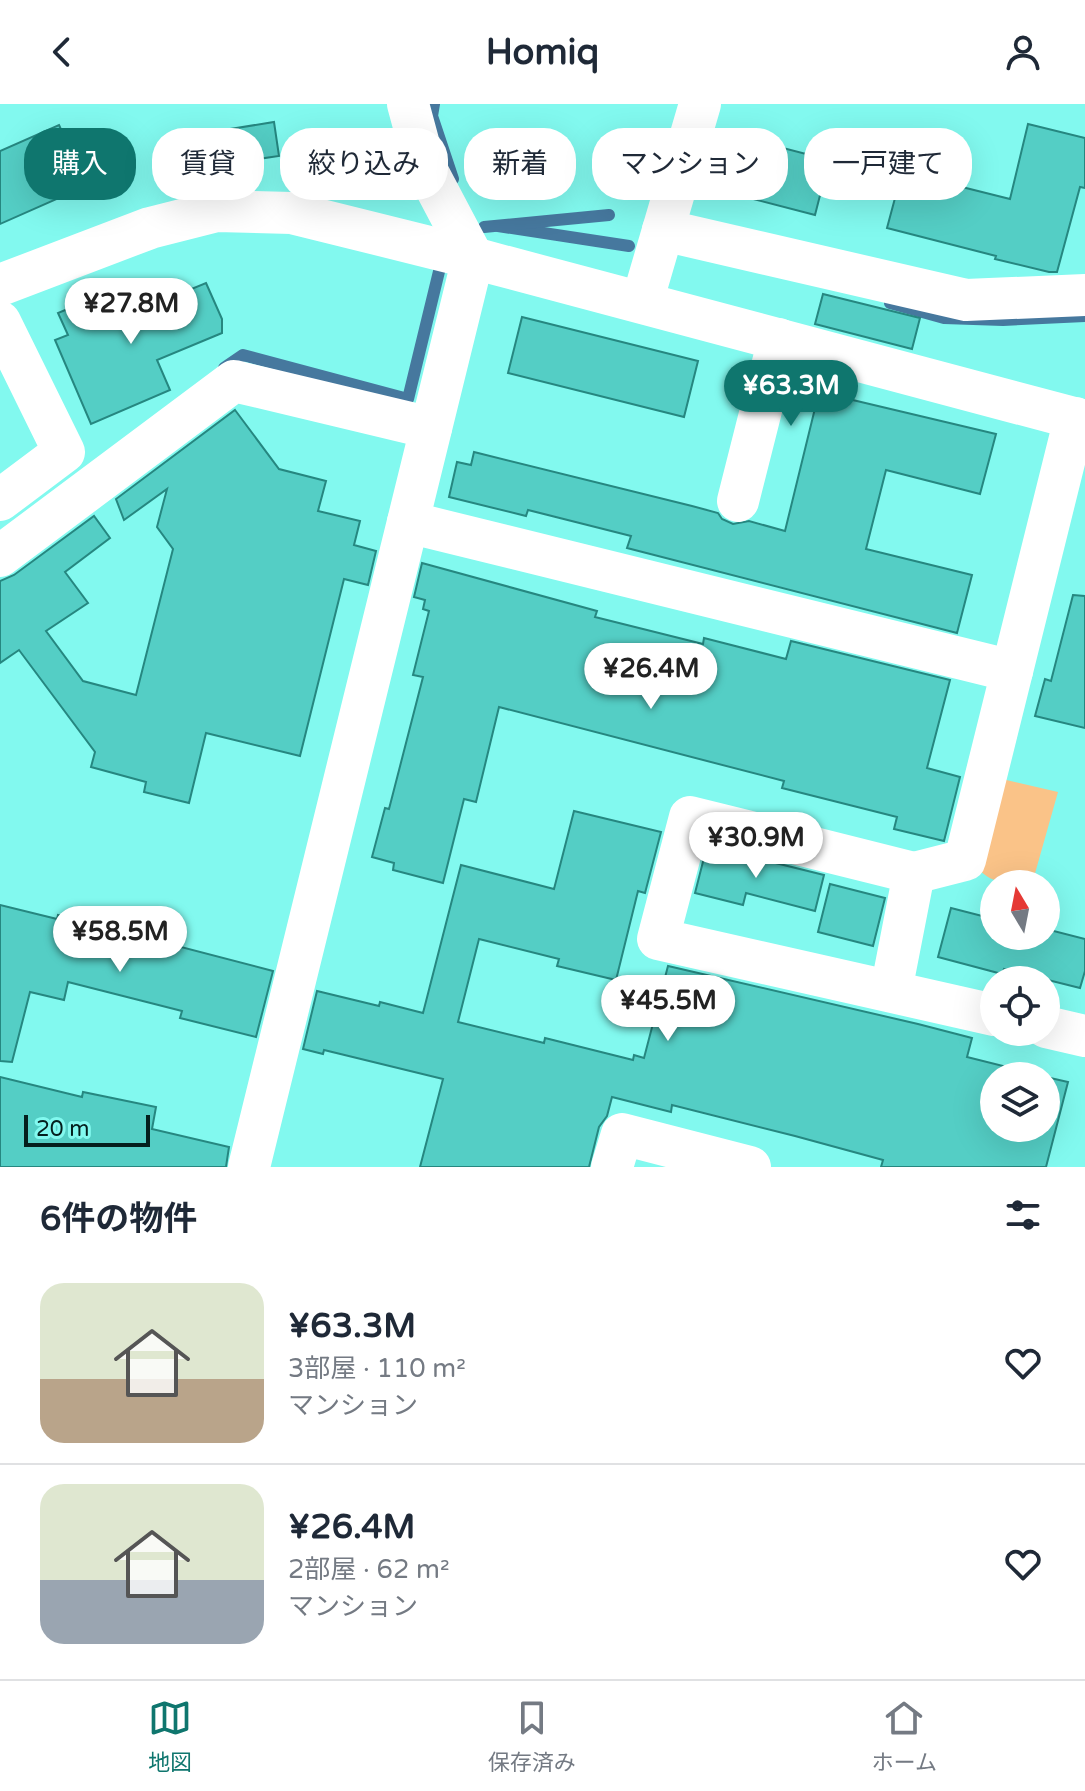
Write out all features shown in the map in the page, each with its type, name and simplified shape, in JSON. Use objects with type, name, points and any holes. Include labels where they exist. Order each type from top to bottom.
[{"type":"street","points":[[249,1167],[473,258],[425,167],[408,104]]},
{"type":"street","points":[[642,302],[700,104]]},
{"type":"street","points":[[0,285],[150,228],[217,211],[292,213],[642,302],[1080,420],[965,860],[914,873],[690,817],[658,939],[980,1012]]},
{"type":"street","points":[[663,230],[966,300],[1085,295]]},
{"type":"street","points":[[0,322],[64,452],[0,500]]},
{"type":"street","points":[[738,501],[779,339]]},
{"type":"street","points":[[0,556],[234,381],[431,428]]},
{"type":"street","points":[[408,522],[1012,671]]},
{"type":"street","points":[[891,991],[914,873]]},
{"type":"street","points":[[1060,1030],[1085,1036]]},
{"type":"street","points":[[612,1167],[622,1134],[750,1167]]},
{"type":"shaded area","points":[[998,778],[1058,792],[1036,870],[980,870],[976,866]]},
{"type":"building","points":[[274,122],[279,156],[264,158],[264,128],[236,128]]},
{"type":"building","points":[[1028,124],[1085,138],[1085,188],[1080,187],[1057,272],[995,259],[996,256],[887,228],[894,200],[972,200],[972,190],[1010,199]]},
{"type":"building","points":[[24,140],[24,200],[54,200],[0,224],[0,151]]},
{"type":"building","points":[[788,149],[804,153],[804,200],[819,200],[815,215],[757,200],[788,200]]},
{"type":"building","points":[[206,283],[222,319],[222,333],[157,360],[170,390],[91,424],[55,340],[68,335],[58,313],[122,286],[133,313]]},
{"type":"building","points":[[823,294],[920,318],[912,349],[815,324]]},
{"type":"building","points":[[522,317],[698,361],[684,417],[508,373]]},
{"type":"building","points":[[819,392],[996,434],[980,494],[886,470],[866,549],[972,575],[957,633],[627,548],[631,536],[528,510],[526,516],[449,497],[457,462],[471,465],[474,452],[718,513],[722,519],[733,524],[749,521],[785,531]]},
{"type":"building","points":[[235,410],[279,469],[326,481],[318,511],[360,521],[354,545],[376,551],[368,585],[344,579],[300,756],[206,733],[189,803],[144,792],[146,782],[91,767],[95,752],[19,650],[0,663],[0,581],[14,575],[94,516],[110,538],[65,572],[88,603],[46,631],[83,681],[136,695],[173,549],[157,527],[167,489],[124,520],[116,499]]},
{"type":"building","points":[[422,563],[597,611],[595,617],[703,644],[704,638],[786,659],[791,641],[950,680],[927,768],[960,777],[944,841],[894,829],[897,817],[782,788],[784,781],[499,707],[476,802],[464,799],[443,883],[393,870],[394,863],[372,857],[385,808],[389,809],[423,677],[413,675],[429,611],[423,609],[425,600],[414,597]]},
{"type":"building","points":[[1073,595],[1085,596],[1085,728],[1035,716],[1045,679],[1051,681]]},
{"type":"building","points":[[574,811],[661,832],[645,893],[638,891],[616,980],[557,966],[559,959],[479,939],[458,1022],[544,1043],[545,1038],[633,1060],[634,1055],[644,1058],[668,966],[918,1024],[972,1038],[967,1057],[987,1062],[980,1062],[980,1142],[1052,1142],[1046,1167],[881,1167],[883,1160],[795,1136],[672,1105],[671,1112],[612,1097],[607,1116],[599,1127],[589,1167],[420,1167],[443,1079],[324,1050],[323,1054],[303,1049],[317,991],[423,1013],[461,865],[554,889]]},
{"type":"building","points":[[707,846],[824,875],[815,911],[746,893],[743,905],[695,893]]},
{"type":"building","points":[[830,884],[885,898],[873,946],[818,932]]},
{"type":"building","points":[[0,905],[57,919],[58,915],[273,971],[256,1037],[180,1018],[182,1011],[68,982],[64,1000],[30,992],[12,1062],[0,1061]]},
{"type":"building","points":[[951,908],[980,915],[980,950],[1060,950],[1060,933],[1085,939],[1085,971],[1080,988],[1060,983],[1060,966],[980,968],[938,957]]},
{"type":"building","points":[[0,1077],[82,1097],[83,1092],[156,1107],[152,1129],[229,1147],[226,1167],[0,1167]]},
{"type":"building","points":[[1060,1080],[1068,1082],[1060,1113]]},
{"type":"waterway","points":[[434,104],[432,116],[453,179]]},
{"type":"waterway","points":[[484,227],[609,215]]},
{"type":"waterway","points":[[498,226],[629,246]]},
{"type":"waterway","points":[[224,368],[243,355],[408,399],[443,255]]},
{"type":"waterway","points":[[890,303],[944,318],[1003,320],[1085,316]]}]
